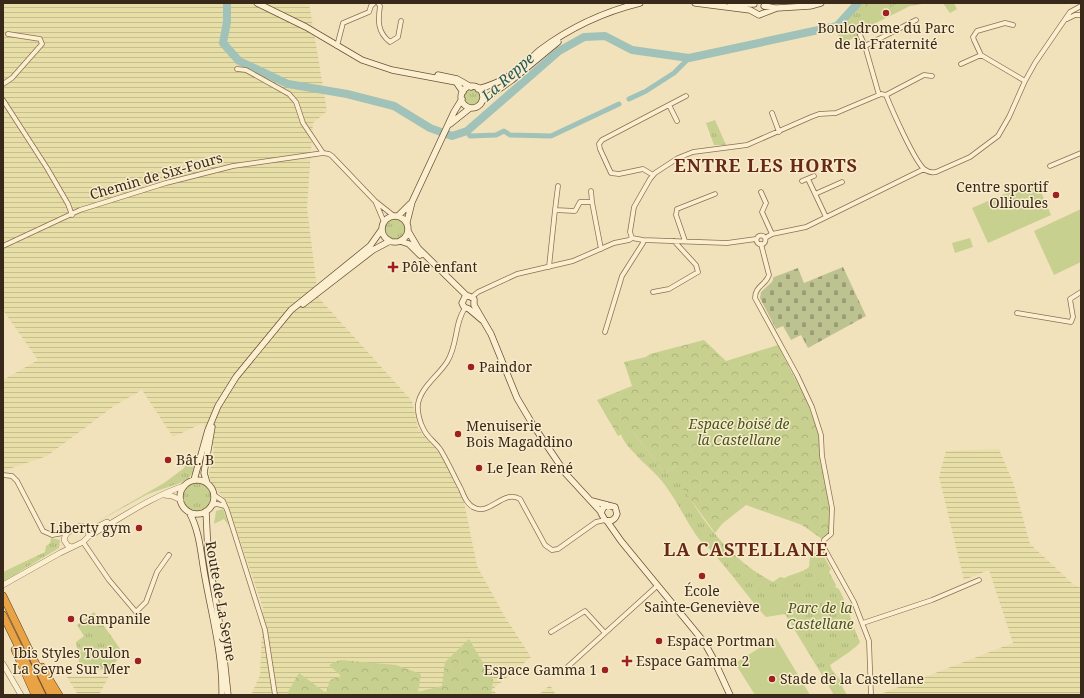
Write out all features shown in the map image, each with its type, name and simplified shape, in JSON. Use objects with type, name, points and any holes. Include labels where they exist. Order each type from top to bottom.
[{"type":"highway","points":[[3,596],[51,695]]},
{"type":"highway","points":[[3,615],[42,695]]},
{"type":"highway","points":[[3,624],[35,695]]},
{"type":"highway","points":[[26,644],[59,695]]},
{"type":"main road","points":[[257,3],[306,27],[349,54],[392,70],[456,82],[463,92],[462,99],[412,202],[407,222],[408,231],[418,248],[467,298],[469,307],[482,320],[493,339],[517,398],[530,420],[566,474],[592,501],[657,586],[704,642],[730,695]]},
{"type":"main road","points":[[411,73],[446,76],[463,81],[471,87],[478,89],[501,81],[519,69],[539,50],[574,28],[599,15],[640,3]]},
{"type":"main road","points":[[695,3],[753,11],[759,15],[763,12],[777,8],[810,6],[821,3]]},
{"type":"main road","points":[[719,3],[745,6],[755,4],[753,11]]},
{"type":"main road","points":[[763,12],[762,4],[777,8]]},
{"type":"main road","points":[[448,126],[470,108],[479,106],[482,101],[512,80],[574,28]]},
{"type":"main road","points":[[463,92],[471,87]]},
{"type":"main road","points":[[478,89],[482,94],[482,101]]},
{"type":"main road","points":[[462,99],[465,105],[470,108]]},
{"type":"main road","points":[[213,421],[204,473],[207,484],[214,495],[212,505],[200,514],[189,512],[185,509],[181,500],[181,493],[184,486],[194,480],[206,436],[218,406],[236,377],[291,310],[370,246],[382,230],[384,222],[396,216],[412,202]]},
{"type":"main road","points":[[396,216],[407,222]]},
{"type":"main road","points":[[382,230],[386,238],[390,241]]},
{"type":"main road","points":[[400,241],[405,237],[408,231]]},
{"type":"main road","points":[[283,320],[383,242],[390,241],[400,241],[413,247],[467,298],[474,301],[469,307]]},
{"type":"main road","points":[[194,480],[207,484]]},
{"type":"main road","points":[[592,501],[613,506],[616,509],[617,514],[615,519],[617,535]]},
{"type":"main road","points":[[601,513],[603,508],[607,505]]},
{"type":"main road","name":"Route de La Seyne","points":[[206,511],[208,553],[222,639],[228,695]]},
{"type":"main road","name":"Route de La Seyne","points":[[189,512],[193,518],[201,550],[221,668],[222,695]]},
{"type":"main road","points":[[606,520],[615,519]]},
{"type":"street","points":[[338,46],[343,23],[369,12],[374,3]]},
{"type":"street","points":[[378,3],[380,6],[378,24],[386,39],[390,42],[398,37],[402,21]]},
{"type":"street","points":[[886,95],[908,142],[924,169],[932,172],[940,170],[970,157],[992,141],[1002,130],[1025,81],[1036,63],[1072,10],[1081,6]]},
{"type":"street","points":[[1066,20],[1075,15],[1081,15]]},
{"type":"street","points":[[865,46],[916,20]]},
{"type":"street","points":[[1013,25],[1005,23],[977,31],[974,40],[981,55],[1025,81]]},
{"type":"street","points":[[3,84],[12,78],[42,44],[40,39],[8,34]]},
{"type":"street","points":[[860,35],[865,46],[879,95]]},
{"type":"street","points":[[960,64],[981,55]]},
{"type":"street","points":[[237,69],[246,70],[289,94],[296,102],[303,123],[324,153],[332,156],[375,201],[396,216]]},
{"type":"street","points":[[629,237],[634,207],[653,175],[678,158],[693,152],[740,147],[780,132],[819,114],[836,113],[879,95],[886,95],[924,75],[932,76]]},
{"type":"street","points":[[653,175],[643,169],[619,174],[611,172],[600,150],[599,144],[602,140],[686,96]]},
{"type":"street","points":[[3,100],[57,185],[72,214]]},
{"type":"street","points":[[669,105],[677,121]]},
{"type":"street","points":[[772,113],[780,132]]},
{"type":"street","name":"Chemin de Six-Fours","points":[[3,246],[80,210],[166,183],[233,166],[324,153]]},
{"type":"street","points":[[1050,166],[1081,153]]},
{"type":"street","points":[[761,244],[764,242],[765,238],[772,234],[799,229],[924,169]]},
{"type":"street","points":[[802,181],[814,176]]},
{"type":"street","points":[[808,179],[826,217]]},
{"type":"street","points":[[815,194],[842,182]]},
{"type":"street","points":[[549,267],[558,186]]},
{"type":"street","points":[[591,191],[601,249]]},
{"type":"street","points":[[761,192],[766,203],[762,212],[772,234]]},
{"type":"street","points":[[685,241],[676,215],[677,209],[715,194]]},
{"type":"street","points":[[375,201],[384,222]]},
{"type":"street","points":[[555,210],[575,211],[580,202],[592,202]]},
{"type":"street","points":[[467,298],[517,274],[573,261],[629,237],[643,240],[728,243],[756,239],[761,235],[765,238]]},
{"type":"street","points":[[756,239],[758,243],[761,244],[769,275],[768,279],[759,286],[755,298],[812,407],[821,435],[822,456],[832,508],[831,534],[824,540],[823,546],[854,602],[869,641],[871,695]]},
{"type":"street","points":[[605,332],[622,276],[643,243],[643,240]]},
{"type":"street","points":[[653,292],[669,289],[698,272],[696,265],[674,240]]},
{"type":"street","points":[[1017,313],[1068,322],[1073,317],[1070,299],[1081,292]]},
{"type":"street","points":[[469,307],[460,315],[454,349],[447,362],[422,393],[418,404],[420,419],[424,430],[438,447],[469,505],[476,509],[483,509],[509,497],[515,496],[520,499],[545,545],[552,550],[558,549],[596,522],[606,520]]},
{"type":"street","points":[[3,475],[12,476],[17,482],[43,531],[52,535],[69,532],[80,526],[85,528],[97,527],[132,511]]},
{"type":"street","points":[[3,585],[60,553],[83,542],[89,536],[159,496],[184,486]]},
{"type":"street","points":[[214,495],[223,501],[225,506],[265,630],[275,695]]},
{"type":"street","points":[[159,496],[172,496],[181,500]]},
{"type":"street","points":[[212,505],[217,504],[225,506]]},
{"type":"street","points":[[596,522],[601,513]]},
{"type":"street","points":[[85,528],[89,536]]},
{"type":"street","points":[[60,553],[69,532]]},
{"type":"street","points":[[57,535],[65,540],[72,548]]},
{"type":"street","points":[[83,542],[116,589],[136,612],[146,602],[157,572],[169,555]]},
{"type":"street","points":[[863,623],[932,600],[980,580]]},
{"type":"street","points":[[562,671],[657,586]]},
{"type":"street","points":[[551,632],[585,611],[605,633]]},
{"type":"street","points":[[3,664],[21,693]]},
{"type":"shaded area","points":[[3,3],[309,3],[327,111],[313,123],[307,207],[318,297],[412,401],[418,428],[427,440],[435,447],[451,472],[464,502],[477,566],[505,617],[531,657],[493,689],[497,695],[251,695],[260,675],[263,608],[227,502],[211,482],[209,474],[214,449],[203,423],[173,437],[142,390],[114,406],[47,456],[3,471],[3,380],[38,360],[3,310]]},
{"type":"shaded area","points":[[999,449],[1014,485],[1030,544],[1073,584],[1081,588],[1081,695],[878,695],[1013,643],[989,570],[964,580],[939,477],[946,451]]},
{"type":"shaded area","points":[[109,676],[99,695],[78,695],[67,677]]},
{"type":"shaded area","points":[[550,685],[556,695],[538,695]]},
{"type":"green space","points":[[863,3],[928,3],[910,6],[862,30],[862,34],[841,44],[836,28]]},
{"type":"green space","points":[[870,3],[892,3],[865,17],[862,11]]},
{"type":"green space","name":"Boulodrome du Parc de la Fraternité","points":[[899,3],[903,3],[904,6],[871,23],[869,19]]},
{"type":"green space","points":[[943,3],[954,3],[957,9],[950,13]]},
{"type":"green space","points":[[472,86],[476,87],[482,93],[482,101],[476,107],[472,108],[468,107],[462,101],[461,97],[462,93],[468,87]]},
{"type":"green space","points":[[715,120],[726,145],[714,145],[706,123]]},
{"type":"green space","points":[[1036,180],[1051,215],[988,243],[972,208]]},
{"type":"green space","points":[[1081,209],[1081,262],[1054,275],[1034,231]]},
{"type":"green space","points":[[395,216],[404,220],[408,229],[404,238],[395,242],[386,238],[382,229],[386,220]]},
{"type":"green space","points":[[970,238],[973,247],[955,253],[952,243]]},
{"type":"green space","points":[[843,267],[866,316],[808,348],[801,335],[791,340],[783,326],[776,329],[760,298],[761,292],[772,282],[774,277],[798,268],[804,283]]},
{"type":"green space","name":"Espace boisé de la Castellane","points":[[704,340],[726,361],[778,345],[807,403],[815,423],[821,449],[826,476],[831,529],[831,533],[822,539],[802,525],[746,505],[722,524],[715,533],[683,489],[675,467],[664,472],[633,432],[626,432],[618,436],[597,400],[632,386],[624,362]]},
{"type":"green space","name":"Parc de la Castellane","points":[[633,432],[664,472],[675,467],[692,501],[714,533],[727,548],[757,573],[773,582],[780,577],[785,578],[806,569],[809,567],[810,556],[812,553],[822,553],[831,569],[829,572],[836,585],[835,587],[839,589],[842,595],[860,642],[830,665],[832,670],[844,685],[842,686],[847,695],[834,695],[785,614],[766,617],[715,555],[697,537],[667,487],[627,445],[621,434]]},
{"type":"green space","points":[[196,452],[193,472],[189,478],[180,483],[148,494],[93,524],[164,483],[183,469]]},
{"type":"green space","points":[[197,480],[203,481],[209,485],[213,491],[213,503],[209,509],[203,513],[197,514],[191,513],[185,509],[181,503],[180,497],[181,491],[185,485],[191,481]]},
{"type":"green space","points":[[223,509],[229,526],[224,519],[214,524],[216,511]]},
{"type":"green space","points":[[51,538],[60,540],[59,548],[4,581],[3,572],[45,552],[46,546],[50,543]]},
{"type":"green space","points":[[767,595],[777,605],[772,610],[762,600]]},
{"type":"green space","points":[[94,612],[121,650],[114,667],[111,669],[91,670],[79,662],[76,642],[84,636],[77,625]]},
{"type":"green space","name":"Stade de la Castellane","points":[[776,638],[810,695],[755,695],[735,663]]},
{"type":"green space","points":[[469,639],[493,680],[491,695],[287,695],[299,673],[326,693],[330,680],[341,676],[329,665],[340,660],[396,665],[421,674],[418,692],[442,686],[445,662]]},
{"type":"waterway","name":"La Reppe","points":[[227,3],[227,22],[223,43],[239,61],[288,84],[347,94],[394,106],[430,128],[452,136],[467,131],[559,51],[584,37],[605,36],[632,50],[689,58],[837,26],[858,3]]},
{"type":"waterway","points":[[646,91],[674,73],[689,58]]},
{"type":"waterway","points":[[629,99],[644,92]]},
{"type":"waterway","points":[[467,131],[470,136],[496,135],[504,131],[510,135],[551,136],[619,104]]},
{"type":"place","name":"Boulodrome du Parc de la Fraternité","points":[[886,13]]},
{"type":"place","name":"Centre sportif Ollioules","points":[[1056,195]]},
{"type":"place","name":"Pôle enfant","points":[[393,267]]},
{"type":"place","name":"Paindor","points":[[471,367]]},
{"type":"place","name":"Menuiserie Bois Magaddino","points":[[458,434]]},
{"type":"place","name":"Bât. B","points":[[168,460]]},
{"type":"place","name":"Le Jean René","points":[[479,468]]},
{"type":"place","name":"Liberty gym","points":[[139,528]]},
{"type":"place","name":"École Sainte-Geneviève","points":[[702,576]]},
{"type":"place","name":"Campanile","points":[[71,619]]},
{"type":"place","name":"Espace Portman","points":[[659,641]]},
{"type":"place","name":"Ibis Styles Toulon La Seyne Sur Mer","points":[[138,661]]},
{"type":"place","name":"Espace Gamma 2","points":[[627,661]]},
{"type":"place","name":"Espace Gamma 1","points":[[605,670]]},
{"type":"place","name":"Stade de la Castellane","points":[[772,679]]},
{"type":"district","name":"ENTRE LES HORTS","points":[[766,166]]},
{"type":"district","name":"LA CASTELLANE","points":[[746,550]]}]
